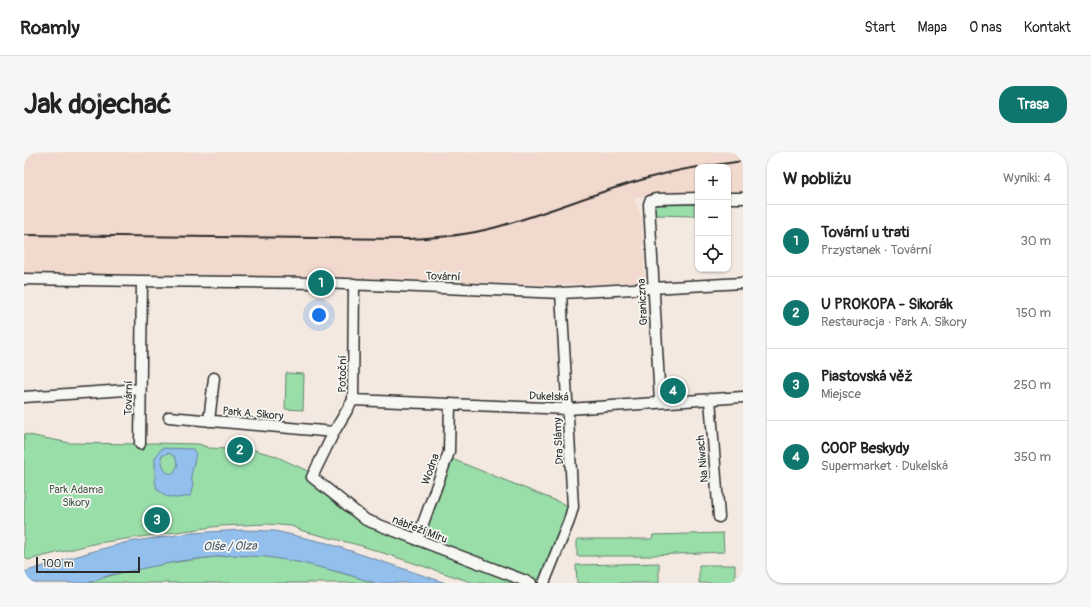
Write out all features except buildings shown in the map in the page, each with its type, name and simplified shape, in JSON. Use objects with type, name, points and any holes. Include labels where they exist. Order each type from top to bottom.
[{"type":"street","name":"Graniczna","points":[[660,402],[649,207],[650,201],[656,199],[695,198]]},
{"type":"street","points":[[731,198],[743,198]]},
{"type":"street","name":"Tovární","points":[[24,279],[321,282],[561,293],[743,283]]},
{"type":"street","name":"Tovární","points":[[140,444],[142,281]]},
{"type":"street","name":"Potoční","points":[[312,477],[334,432],[353,400],[354,284]]},
{"type":"street","name":"Dra Slámy","points":[[544,583],[570,521],[573,507],[561,293]]},
{"type":"street","points":[[209,421],[214,378]]},
{"type":"street","points":[[24,397],[140,389]]},
{"type":"street","name":"Dukelská","points":[[353,400],[568,409],[743,397]]},
{"type":"street","name":"Na Niwach","points":[[710,399],[719,517]]},
{"type":"street","name":"Wodna","points":[[417,540],[448,452],[450,404]]},
{"type":"street","name":"Park A. Sikory","points":[[169,417],[334,432]]},
{"type":"street","name":"nábřeží Míru","points":[[312,477],[366,520],[531,583]]},
{"type":"shaded area","points":[[24,152],[743,152],[743,194],[731,194],[731,164],[695,164],[695,194],[653,194],[634,199],[642,218],[645,282],[555,285],[326,277],[24,273]]},
{"type":"green space","points":[[653,204],[694,204],[694,216],[654,215]]},
{"type":"green space","points":[[286,373],[304,374],[303,410],[285,409]]},
{"type":"green space","name":"Park Adama Sikory","points":[[24,434],[70,443],[199,444],[209,448],[229,449],[230,445],[233,445],[232,454],[249,455],[250,449],[273,455],[310,472],[307,480],[318,485],[364,522],[524,583],[474,583],[362,546],[303,531],[291,526],[267,524],[220,526],[97,543],[28,560],[24,556]]},
{"type":"green space","points":[[452,459],[569,506],[539,583],[421,536]]},
{"type":"green space","points":[[723,533],[724,552],[652,556],[577,556],[577,539],[652,539],[653,535]]},
{"type":"green space","points":[[231,555],[264,556],[296,562],[336,571],[375,583],[88,583],[141,568]]},
{"type":"green space","points":[[659,563],[659,583],[577,583],[576,565]]},
{"type":"green space","points":[[699,565],[735,565],[735,583],[699,583]]},
{"type":"water","points":[[162,448],[193,449],[196,454],[191,476],[193,485],[190,496],[177,498],[165,496],[157,489],[155,481],[155,458]],"holes":[[[169,453],[175,457],[178,465],[173,474],[165,470],[161,456]]]},
{"type":"water","name":"Olše / Olza","points":[[242,530],[275,531],[327,543],[446,583],[375,583],[298,562],[267,557],[232,555],[180,561],[110,575],[88,583],[24,583],[24,572],[128,542],[191,533]]},
{"type":"railway","points":[[722,164],[743,161]]},
{"type":"railway","points":[[24,235],[407,239],[441,237],[497,227],[647,178],[695,168]]},
{"type":"place","name":"Tovární u trati","points":[[321,283]]},
{"type":"place","name":"COOP Beskydy","points":[[673,391]]},
{"type":"place","name":"U PROKOPA - Sikorák","points":[[240,450]]},
{"type":"place","name":"Piastovská věž","points":[[157,520]]}]
